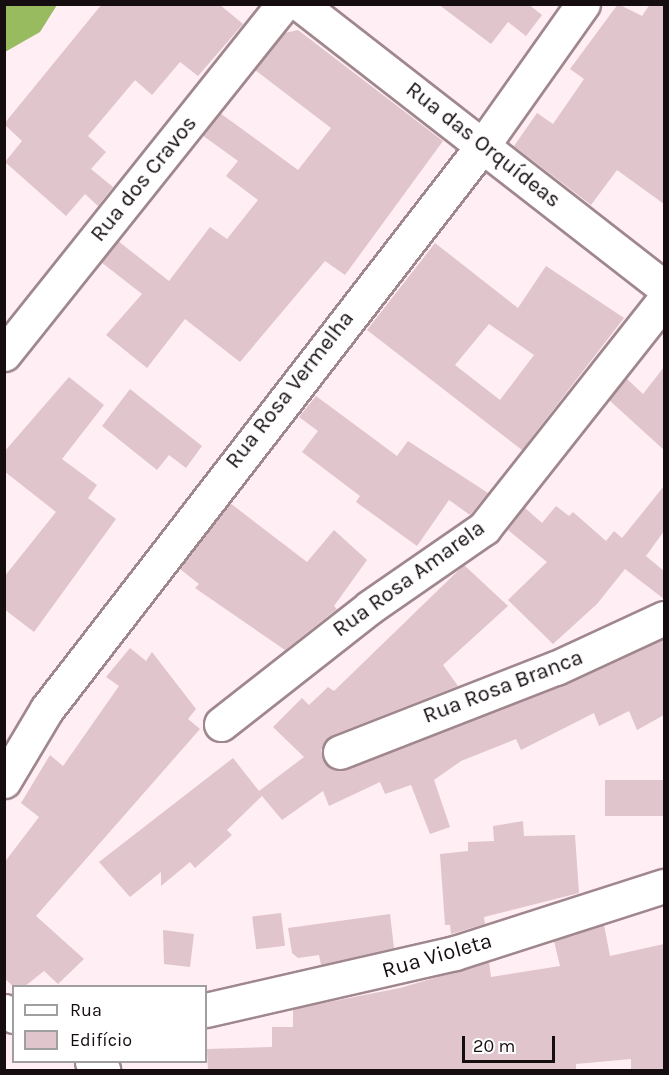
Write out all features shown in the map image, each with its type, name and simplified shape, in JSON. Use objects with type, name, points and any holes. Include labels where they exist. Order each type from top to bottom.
[{"type":"street","name":"Rua dos Cravos","points":[[4,354],[283,4]]},
{"type":"street","name":"Rua das Orquídeas","points":[[300,4],[664,287]]},
{"type":"street","name":"Rua Rosa Vermelha","points":[[4,781],[47,709],[483,145],[583,4]]},
{"type":"street","name":"Rua Rosa Amarela","points":[[221,724],[370,607],[484,528],[664,300]]},
{"type":"street","name":"Rua Rosa Branca","points":[[340,752],[556,668],[664,618]]},
{"type":"street","name":"Rua Violeta","points":[[207,1010],[455,953],[664,886]]},
{"type":"green space","points":[[5,4],[57,5],[40,32],[5,52]]},
{"type":"building","points":[[102,4],[219,4],[243,24],[198,76],[180,62],[152,95],[135,80],[88,136],[106,152],[91,169],[113,187],[98,206],[85,194],[66,216],[5,162],[22,141],[4,124]]},
{"type":"building","points":[[438,4],[528,4],[542,15],[526,36],[508,22],[491,44]]},
{"type":"building","points":[[618,4],[642,16],[650,4],[664,4],[664,204],[617,170],[591,205],[514,146],[537,113],[553,124],[584,79],[570,69]]},
{"type":"building","points":[[298,30],[443,141],[345,275],[325,261],[240,362],[185,319],[147,368],[106,335],[142,294],[101,262],[118,241],[169,281],[210,227],[227,239],[258,200],[226,176],[238,161],[202,135],[220,113],[298,170],[331,128],[255,70],[285,33]]},
{"type":"building","points":[[435,243],[518,308],[546,266],[624,318],[522,450],[367,330]],"holes":[[[489,324],[534,355],[500,400],[455,365]]]},
{"type":"building","points":[[664,367],[664,450],[609,400],[626,378],[643,394]]},
{"type":"building","points":[[69,377],[104,405],[62,459],[97,485],[88,498],[116,519],[34,632],[4,609],[4,577],[56,512],[4,471],[4,452]]},
{"type":"building","points":[[130,389],[202,446],[186,468],[169,455],[157,470],[102,426]]},
{"type":"building","points":[[316,396],[397,456],[408,441],[488,493],[470,515],[449,500],[417,546],[356,502],[360,496],[302,452],[318,431],[299,417]]},
{"type":"building","points":[[664,486],[664,531],[646,556],[664,571],[664,599],[625,569],[597,604],[553,644],[508,600],[547,562],[508,530],[525,508],[542,523],[556,506],[569,516],[573,512],[606,541],[614,531],[622,538]]},
{"type":"building","points":[[230,503],[307,562],[334,530],[367,560],[334,606],[337,609],[285,650],[195,588],[199,584],[180,569]]},
{"type":"building","points":[[464,565],[508,606],[443,665],[458,686],[333,735],[321,750],[329,767],[347,769],[563,685],[664,638],[664,715],[637,730],[629,711],[599,726],[594,713],[521,750],[516,739],[461,761],[434,780],[450,827],[430,834],[411,785],[385,794],[380,782],[329,806],[323,791],[282,820],[262,796],[227,830],[232,835],[195,868],[190,862],[161,886],[161,872],[130,897],[99,862],[233,758],[259,791],[304,757],[273,727],[302,698],[309,705],[328,687],[334,691]]},
{"type":"building","points":[[130,648],[146,661],[152,652],[196,709],[188,719],[200,729],[36,916],[84,959],[58,984],[44,971],[26,985],[12,985],[4,978],[4,863],[39,817],[21,803],[50,755],[63,766],[119,686],[106,677]]},
{"type":"building","points":[[605,780],[664,780],[664,816],[605,816]]},
{"type":"building","points":[[523,821],[524,836],[575,835],[579,893],[484,917],[485,924],[451,934],[450,925],[445,925],[440,854],[468,851],[468,842],[494,841],[493,826]]},
{"type":"building","points":[[281,913],[285,946],[256,949],[252,917]]},
{"type":"building","points":[[390,914],[394,948],[321,965],[319,955],[298,958],[292,953],[288,928]]},
{"type":"building","points":[[604,925],[610,956],[664,944],[664,1071],[631,1071],[631,1059],[576,1064],[576,1071],[208,1071],[207,1049],[272,1047],[272,1027],[293,1027],[293,1009],[400,988],[489,962],[491,977],[560,966],[554,941]]},
{"type":"building","points":[[163,930],[194,934],[190,967],[164,964]]}]
